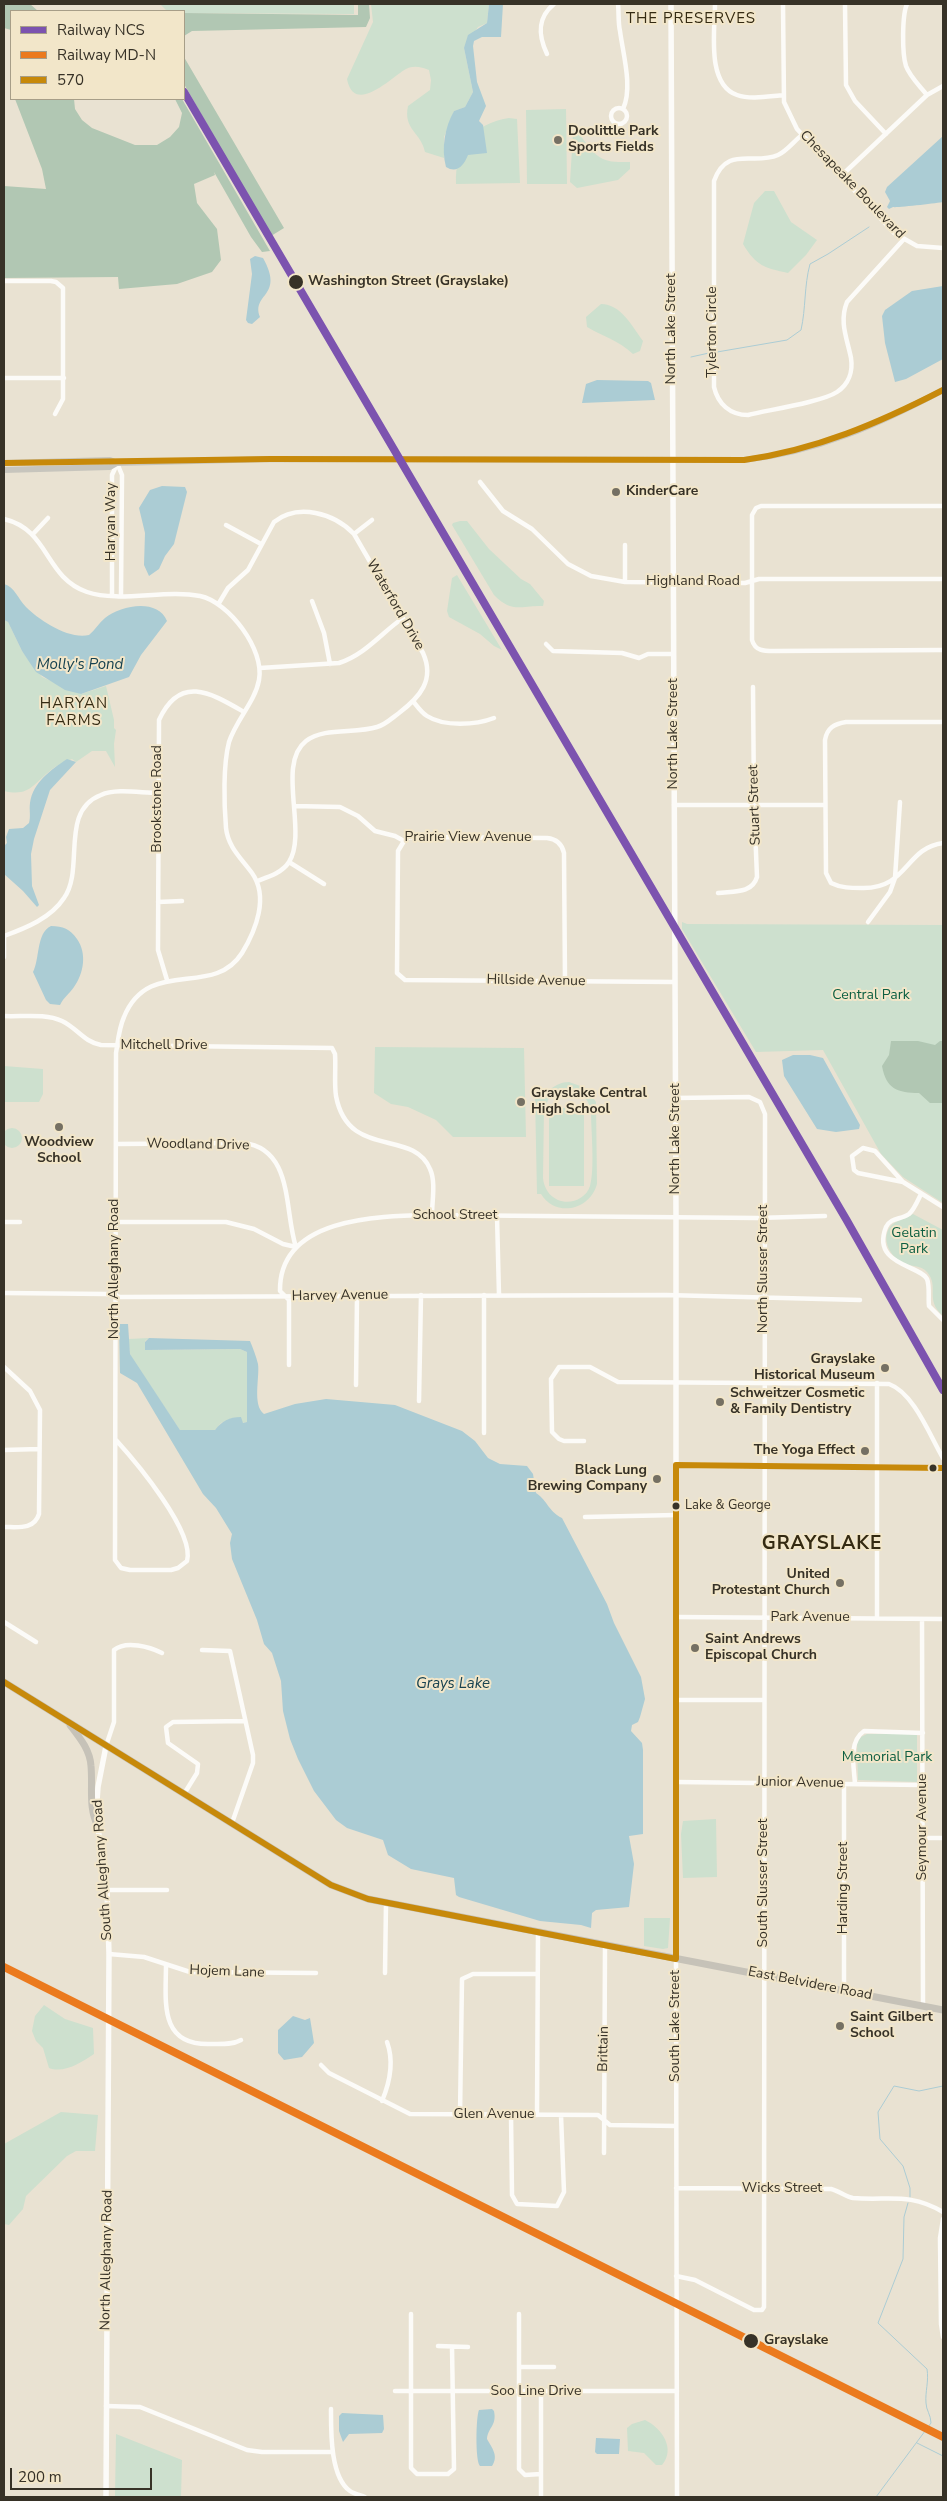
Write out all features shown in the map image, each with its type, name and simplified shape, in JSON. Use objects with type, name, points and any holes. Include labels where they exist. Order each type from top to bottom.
[{"type":"main road","points":[[4,463],[110,460],[117,463],[367,459],[673,462],[744,460],[772,457],[812,447],[871,426],[943,390]]},
{"type":"main road","points":[[4,470],[110,467],[117,463]]},
{"type":"main road","name":"East Belvidere Road","points":[[4,1682],[331,1884],[368,1899],[943,2010]]},
{"type":"main road","points":[[67,1721],[83,1743],[89,1756],[91,1765],[90,1804],[98,1827]]},
{"type":"street","points":[[547,54],[540,40],[540,28],[542,18],[554,4]]},
{"type":"street","points":[[618,4],[619,30],[626,61],[626,103],[623,110]]},
{"type":"street","name":"North Lake Street","points":[[671,4],[676,1465]]},
{"type":"street","points":[[715,4],[716,66],[720,80],[725,87],[731,92],[743,96],[784,95]]},
{"type":"street","name":"Chesapeake Boulevard","points":[[783,4],[784,95],[789,116],[802,134],[894,233],[917,246],[943,248]]},
{"type":"street","points":[[845,4],[846,85],[855,101],[886,134]]},
{"type":"street","points":[[907,4],[904,15],[904,60],[908,71],[927,95]]},
{"type":"street","points":[[841,176],[927,95],[943,86]]},
{"type":"street","points":[[721,92],[725,87]]},
{"type":"street","points":[[717,163],[722,168],[734,159],[779,154],[802,134]]},
{"type":"street","name":"Tylerton Circle","points":[[722,168],[716,176],[713,189],[713,357],[714,387],[723,406]]},
{"type":"street","points":[[719,411],[723,406],[736,414],[748,415],[826,396],[842,388],[848,380],[852,367],[843,325],[844,310],[847,302],[904,239]]},
{"type":"street","points":[[4,281],[56,282],[63,288],[63,399],[56,414]]},
{"type":"street","points":[[4,378],[64,378]]},
{"type":"street","name":"Haryan Way","points":[[117,463],[112,475],[117,595]]},
{"type":"street","name":"Haryan Way","points":[[117,463],[122,475],[117,595]]},
{"type":"street","name":"Highland Road","points":[[480,482],[503,511],[532,529],[559,556],[577,569],[602,579],[625,582],[745,583],[759,579],[943,578]]},
{"type":"street","points":[[943,506],[761,506],[753,510],[752,580],[752,640],[756,648],[774,651],[943,650]]},
{"type":"street","name":"Waterford Drive","points":[[219,603],[228,588],[248,570],[274,522],[279,518],[296,512],[328,516],[338,520],[354,534],[424,653],[428,666],[426,684],[413,701],[378,727],[317,736],[305,742],[297,752],[294,764],[294,847],[289,862]]},
{"type":"street","points":[[33,534],[48,518]]},
{"type":"street","points":[[4,519],[22,525],[33,534],[66,580],[88,592],[117,595],[192,595],[219,603],[233,615],[255,652],[260,668],[257,687],[234,728],[228,749],[226,825],[232,847],[257,880],[260,902],[258,917],[237,959],[230,967],[212,976],[167,980]]},
{"type":"street","points":[[354,534],[372,520]]},
{"type":"street","points":[[226,525],[261,544]]},
{"type":"street","points":[[625,544],[625,582]]},
{"type":"street","points":[[574,575],[577,569]]},
{"type":"street","points":[[312,601],[324,633],[330,664]]},
{"type":"street","points":[[260,668],[339,663],[361,654],[403,618]]},
{"type":"street","points":[[546,644],[553,651],[622,652],[639,658],[648,654],[673,654]]},
{"type":"street","name":"Stuart Street","points":[[718,893],[748,890],[755,884],[758,865],[754,804],[753,687]]},
{"type":"street","name":"Brookstone Road","points":[[167,980],[158,950],[159,720],[163,711],[174,699],[190,692],[209,692],[244,712]]},
{"type":"street","points":[[413,701],[428,716],[444,722],[482,722],[494,718]]},
{"type":"street","points":[[943,722],[846,722],[836,724],[830,728],[825,740],[826,874],[831,883],[848,888],[882,887],[895,878],[927,848],[943,843]]},
{"type":"street","points":[[4,957],[4,936],[31,925],[53,910],[66,896],[72,879],[73,853],[77,828],[81,813],[89,801],[108,792],[158,793]]},
{"type":"street","points":[[868,922],[890,892],[895,878],[900,802]]},
{"type":"street","points":[[674,805],[825,805]]},
{"type":"street","name":"Prairie View Avenue","points":[[294,806],[340,808],[358,816],[375,831],[395,836],[404,841],[410,837],[552,838],[560,843],[564,853],[564,981]]},
{"type":"street","name":"Hillside Avenue","points":[[404,841],[398,851],[398,976],[405,980],[675,982]]},
{"type":"street","points":[[257,880],[279,872],[289,862],[324,884]]},
{"type":"street","points":[[158,902],[182,901]]},
{"type":"street","name":"North Alleghany Road","points":[[116,1440],[148,1478],[169,1509],[189,1549],[187,1561],[178,1568],[132,1570],[121,1568],[115,1560],[114,1296],[118,1046],[123,1017],[131,1004],[151,986],[167,980]]},
{"type":"street","name":"Mitchell Drive","points":[[4,1016],[56,1019],[64,1022],[83,1039],[94,1044],[118,1046],[332,1048],[336,1054],[336,1095],[344,1118],[352,1127],[368,1138],[409,1148],[424,1158],[431,1172],[432,1215]]},
{"type":"street","name":"North Slusser Street","points":[[675,1098],[749,1097],[760,1102],[765,1114],[763,1467]]},
{"type":"street","name":"Woodland Drive","points":[[116,1144],[242,1143],[260,1148],[275,1163],[284,1185],[291,1212],[292,1236],[296,1247]]},
{"type":"street","points":[[903,1182],[858,1173],[854,1170],[852,1156],[863,1148],[875,1151],[903,1182],[943,1206]]},
{"type":"street","points":[[921,1194],[909,1214],[890,1221],[883,1241],[889,1254],[896,1262],[922,1273],[928,1280],[929,1306],[943,1320]]},
{"type":"street","name":"School Street","points":[[290,1365],[289,1300],[280,1291],[281,1272],[284,1262],[296,1247],[312,1237],[348,1222],[384,1216],[432,1215],[825,1216]]},
{"type":"street","points":[[497,1216],[498,1295]]},
{"type":"street","points":[[4,1222],[20,1222]]},
{"type":"street","points":[[116,1222],[226,1222],[254,1229],[283,1244],[296,1247]]},
{"type":"street","name":"Harvey Avenue","points":[[4,1293],[114,1296],[498,1295],[860,1300]]},
{"type":"street","points":[[419,1402],[421,1295]]},
{"type":"street","points":[[484,1295],[484,1433]]},
{"type":"street","points":[[356,1385],[357,1296]]},
{"type":"street","points":[[4,1367],[34,1395],[40,1410],[40,1514],[34,1524],[30,1526],[4,1527]]},
{"type":"street","points":[[584,1441],[564,1442],[558,1440],[552,1432],[551,1379],[559,1367],[590,1367],[618,1382],[877,1383],[894,1386],[908,1397],[943,1458]]},
{"type":"street","points":[[877,1383],[877,1618]]},
{"type":"street","points":[[4,1450],[39,1449]]},
{"type":"street","points":[[676,1465],[943,1468]]},
{"type":"street","name":"South Lake Street","points":[[676,1465],[677,2497]]},
{"type":"street","name":"South Slusser Street","points":[[676,2276],[695,2280],[758,2311],[762,2310],[765,2303],[763,1467]]},
{"type":"street","points":[[585,1517],[676,1516]]},
{"type":"street","name":"Park Avenue","points":[[676,1617],[943,1619]]},
{"type":"street","name":"Seymour Avenue","points":[[922,1619],[923,2006]]},
{"type":"street","points":[[4,1622],[36,1642]]},
{"type":"street","name":"South Alleghany Road","points":[[109,2023],[107,1890],[98,1827],[98,1787],[106,1746],[114,1722],[114,1650],[119,1647],[150,1647],[162,1653]]},
{"type":"street","points":[[202,1650],[230,1651],[253,1754],[253,1763],[232,1823]]},
{"type":"street","points":[[676,1700],[764,1700]]},
{"type":"street","points":[[184,1794],[197,1773],[198,1764],[166,1740],[166,1727],[174,1722],[245,1721]]},
{"type":"street","points":[[855,1784],[854,1743],[857,1736],[864,1731],[923,1733]]},
{"type":"street","name":"Junior Avenue","points":[[676,1782],[923,1785]]},
{"type":"street","name":"Harding Street","points":[[844,1784],[844,1991]]},
{"type":"street","points":[[923,1838],[943,1838]]},
{"type":"street","points":[[107,1890],[168,1890]]},
{"type":"street","points":[[385,1973],[386,1903]]},
{"type":"street","points":[[537,2115],[536,1974],[538,1932]]},
{"type":"street","name":"Brittain","points":[[604,2153],[605,1945]]},
{"type":"street","name":"Hojem Lane","points":[[109,1954],[128,1954],[190,1972],[316,1973]]},
{"type":"street","points":[[166,1964],[167,2020],[179,2036],[203,2044],[235,2043],[241,2040]]},
{"type":"street","points":[[460,2115],[461,1983],[467,1976],[536,1974]]},
{"type":"street","name":"North Alleghany Road","points":[[106,2497],[109,2023]]},
{"type":"street","points":[[382,2100],[390,2079],[390,2050],[387,2042]]},
{"type":"street","name":"Glen Avenue","points":[[321,2065],[329,2073],[410,2114],[598,2115],[610,2125],[676,2126]]},
{"type":"street","points":[[511,2115],[512,2195],[517,2204],[524,2206],[557,2206],[562,2200],[564,2192],[561,2115]]},
{"type":"street","name":"Wicks Street","points":[[676,2188],[831,2189],[851,2198],[899,2198],[926,2202],[943,2212]]},
{"type":"street","points":[[943,2220],[940,2248],[941,2324],[943,2337]]},
{"type":"street","points":[[411,2314],[411,2468],[417,2474],[448,2474],[454,2469],[452,2347]]},
{"type":"street","points":[[519,2314],[519,2469],[525,2475],[541,2474]]},
{"type":"street","points":[[438,2346],[468,2347]]},
{"type":"street","points":[[519,2367],[554,2367]]},
{"type":"street","name":"Soo Line Drive","points":[[395,2391],[676,2391]]},
{"type":"street","points":[[540,2392],[541,2497]]},
{"type":"street","points":[[106,2406],[140,2407],[247,2450],[262,2452],[332,2452]]},
{"type":"street","points":[[330,2409],[332,2452],[345,2486],[365,2497]]},
{"type":"green space","points":[[4,4],[30,4],[37,10],[10,10],[10,30],[4,28]]},
{"type":"green space","points":[[160,4],[354,4],[354,14],[185,13],[185,10],[166,10]]},
{"type":"green space","points":[[358,4],[369,4],[370,18],[366,27],[192,31],[185,35],[185,13],[358,15]]},
{"type":"green space","points":[[371,4],[489,4],[487,23],[478,27],[464,48],[473,92],[465,107],[454,111],[444,137],[444,158],[425,152],[423,145],[408,120],[408,106],[430,90],[429,70],[418,67],[409,68],[384,85],[366,94],[357,94],[351,90],[347,79],[373,22]]},
{"type":"green space","points":[[185,59],[284,228],[271,236],[185,86]]},
{"type":"green space","points":[[15,100],[74,100],[75,109],[82,120],[92,128],[135,145],[157,145],[170,137],[179,127],[182,113],[176,100],[183,100],[270,251],[262,252],[251,237],[214,172],[215,175],[194,184],[197,203],[217,229],[221,260],[212,272],[177,284],[119,289],[118,277],[4,278],[4,186],[46,189],[42,169]]},
{"type":"green space","points":[[566,109],[567,184],[527,184],[526,110]]},
{"type":"green space","points":[[509,118],[517,119],[520,183],[456,184],[456,171],[459,159],[468,139],[485,126]]},
{"type":"green space","points":[[573,133],[579,134],[595,154],[605,160],[630,162],[630,169],[618,180],[577,188],[570,182]]},
{"type":"green space","points":[[765,191],[774,191],[791,222],[817,240],[806,255],[788,273],[757,262],[743,244],[754,203]]},
{"type":"green space","points":[[601,304],[614,308],[630,323],[643,341],[640,351],[633,354],[616,342],[587,327],[586,317]]},
{"type":"green space","points":[[460,521],[467,521],[489,549],[521,579],[530,584],[544,601],[543,606],[512,607],[506,605],[494,595],[452,525]]},
{"type":"green space","points":[[457,575],[502,650],[480,634],[449,617],[447,611],[452,578]]},
{"type":"green space","points":[[4,620],[8,622],[22,651],[42,677],[81,694],[106,686],[114,728],[116,730],[114,744],[115,767],[106,751],[92,751],[76,762],[72,759],[56,767],[26,791],[4,791]]},
{"type":"green space","name":"Central Park","points":[[682,922],[687,924],[943,925],[943,1203],[903,1177],[881,1154],[823,1050],[756,1052],[682,929]]},
{"type":"green space","points":[[891,1041],[918,1041],[935,1045],[943,1041],[942,1103],[930,1103],[919,1093],[899,1091],[890,1085],[882,1066],[889,1055]]},
{"type":"green space","points":[[375,1047],[524,1048],[526,1137],[453,1137],[436,1120],[408,1107],[391,1104],[374,1093]]},
{"type":"green space","points":[[4,1066],[43,1069],[43,1094],[39,1102],[4,1102]]},
{"type":"green space","points":[[569,1082],[586,1088],[596,1102],[597,1184],[587,1200],[572,1208],[555,1206],[547,1202],[541,1194],[537,1194],[535,1096],[543,1094],[554,1086]],"holes":[[[560,1089],[580,1093],[589,1105],[591,1111],[592,1149],[592,1170],[588,1191],[577,1200],[568,1202],[558,1200],[552,1196],[544,1185],[543,1178],[544,1109],[550,1096]]]},
{"type":"green space","points":[[549,1108],[584,1108],[584,1186],[549,1186]]},
{"type":"green space","points":[[12,1128],[19,1131],[22,1138],[19,1145],[12,1148],[5,1145],[2,1138],[5,1131]]},
{"type":"green space","name":"Gelatin Park","points":[[913,1214],[943,1230],[943,1316],[934,1304],[931,1278],[927,1272],[920,1267],[901,1262],[892,1254],[887,1243],[887,1232],[890,1227]]},
{"type":"green space","points":[[149,1338],[145,1341],[146,1350],[240,1349],[247,1352],[247,1422],[244,1423],[232,1418],[221,1423],[215,1430],[180,1430],[130,1354],[128,1339]]},
{"type":"green space","name":"Memorial Park","points":[[867,1734],[917,1734],[917,1782],[858,1780],[857,1743],[861,1737]]},
{"type":"green space","points":[[716,1819],[717,1877],[683,1878],[681,1834],[683,1821]]},
{"type":"green space","points":[[644,1918],[670,1918],[668,1948],[644,1946]]},
{"type":"green space","points":[[44,2005],[65,2019],[93,2028],[94,2054],[78,2064],[67,2068],[49,2068],[43,2048],[36,2041],[32,2031],[35,2016]]},
{"type":"green space","points":[[61,2112],[98,2115],[95,2151],[76,2151],[67,2156],[26,2196],[23,2209],[9,2225],[4,2224],[4,2144]]},
{"type":"green space","points":[[645,2420],[657,2428],[665,2440],[668,2452],[662,2465],[656,2465],[644,2453],[628,2451],[627,2428],[632,2424]]},
{"type":"green space","points":[[116,2434],[182,2460],[181,2497],[115,2497]]},
{"type":"water","points":[[489,4],[503,4],[501,37],[482,37],[474,41],[473,46],[477,82],[486,106],[479,121],[483,125],[487,153],[468,155],[460,167],[450,169],[446,167],[444,152],[448,124],[454,111],[465,107],[473,92],[464,48],[468,35],[487,23]]},
{"type":"water","points":[[943,136],[943,202],[889,209],[887,207],[890,201],[885,192],[887,187]]},
{"type":"water","points":[[255,256],[263,258],[271,280],[258,309],[260,317],[252,324],[246,320],[252,274],[250,259]]},
{"type":"water","points":[[943,286],[943,359],[906,379],[895,382],[885,343],[882,316],[885,310],[912,291]]},
{"type":"water","points":[[597,380],[648,381],[651,383],[655,400],[582,403],[586,384]]},
{"type":"water","points":[[162,486],[185,487],[187,492],[174,544],[165,556],[159,569],[149,576],[144,565],[145,533],[139,508],[150,490]]},
{"type":"water","name":"Molly's Pond","points":[[4,584],[14,590],[26,607],[39,618],[55,628],[73,635],[89,635],[112,613],[129,607],[139,606],[156,609],[167,621],[141,655],[129,677],[81,694],[65,690],[36,672],[22,651],[8,622],[4,620]]},
{"type":"water","points":[[67,759],[76,762],[50,790],[34,839],[31,854],[32,886],[39,905],[37,907],[4,874],[4,846],[7,843],[6,837],[9,829],[23,828],[29,823],[30,803],[39,783],[49,772]]},
{"type":"water","points":[[51,926],[63,927],[69,930],[77,939],[83,957],[80,976],[60,1005],[50,1004],[46,1000],[33,972],[43,934]]},
{"type":"water","points":[[793,1055],[810,1055],[823,1058],[860,1125],[859,1129],[836,1132],[817,1129],[784,1076],[782,1060]]},
{"type":"water","name":"Grays Lake","points":[[119,1324],[128,1324],[130,1354],[180,1430],[215,1430],[226,1420],[237,1417],[241,1417],[243,1423],[247,1422],[247,1352],[240,1349],[145,1350],[145,1342],[149,1338],[250,1341],[258,1364],[258,1404],[264,1414],[295,1404],[326,1399],[395,1405],[462,1431],[475,1441],[488,1458],[500,1464],[527,1466],[533,1474],[536,1493],[562,1518],[607,1604],[614,1623],[641,1677],[645,1699],[638,1722],[632,1725],[631,1731],[642,1743],[643,1750],[643,1834],[629,1836],[634,1864],[629,1907],[596,1910],[592,1913],[591,1928],[581,1925],[540,1921],[459,1897],[456,1895],[454,1878],[411,1869],[388,1855],[383,1840],[347,1828],[336,1820],[314,1791],[290,1739],[283,1711],[281,1681],[272,1653],[264,1644],[257,1620],[232,1559],[230,1543],[232,1534],[216,1508],[203,1494],[137,1383],[120,1373]]},
{"type":"water","points":[[293,2016],[305,2020],[310,2018],[314,2043],[302,2057],[284,2060],[278,2053],[278,2030]]},
{"type":"water","points":[[492,2409],[495,2416],[487,2439],[494,2452],[495,2459],[492,2466],[480,2466],[477,2448],[478,2414],[479,2410]]},
{"type":"water","points":[[342,2413],[383,2415],[384,2429],[382,2433],[349,2434],[343,2442],[339,2431],[339,2416]]},
{"type":"water","points":[[596,2438],[620,2439],[619,2454],[597,2454],[595,2452]]},
{"type":"waterway","points":[[717,352],[787,340],[801,330],[810,264],[869,227]]},
{"type":"waterway","points":[[691,357],[709,353]]},
{"type":"waterway","points":[[910,2197],[910,2188],[903,2166],[880,2139],[878,2112],[894,2086],[919,2091],[943,2086]]},
{"type":"waterway","points":[[876,2497],[931,2423],[926,2403],[927,2369],[878,2323],[903,2259],[904,2217],[908,2203]]},
{"type":"waterway","points":[[917,2443],[943,2456]]},
{"type":"rail line","name":"NCS","points":[[185,94],[846,1219],[943,1390]]},
{"type":"rail line","name":"MD-N","points":[[4,1967],[943,2437]]},
{"type":"transit line","name":"570","points":[[4,463],[271,459],[744,460],[796,449],[846,434],[943,390]]},
{"type":"transit line","name":"570","points":[[4,1682],[331,1885],[368,1899],[676,1959],[676,1465],[943,1468]]},
{"type":"place","name":"Doolittle Park Sports Fields","points":[[558,140]]},
{"type":"place","name":"Washington Street (Grayslake)","points":[[296,282]]},
{"type":"place","name":"KinderCare","points":[[616,492]]},
{"type":"place","name":"Grayslake Central High School","points":[[521,1102]]},
{"type":"place","name":"Woodview School","points":[[59,1127]]},
{"type":"place","name":"Grayslake Historical Museum","points":[[885,1368]]},
{"type":"place","name":"Schweitzer Cosmetic & Family Dentistry","points":[[720,1402]]},
{"type":"place","name":"The Yoga Effect","points":[[865,1451]]},
{"type":"place","name":"Black Lung Brewing Company","points":[[657,1479]]},
{"type":"place","name":"Lake & George","points":[[676,1506]]},
{"type":"place","name":"United Protestant Church","points":[[840,1583]]},
{"type":"place","name":"Saint Andrews Episcopal Church","points":[[695,1648]]},
{"type":"place","name":"Saint Gilbert School","points":[[840,2026]]},
{"type":"place","name":"Grayslake","points":[[751,2341]]},
{"type":"district","name":"THE PRESERVES","points":[[691,19]]},
{"type":"district","name":"HARYAN FARMS","points":[[74,712]]},
{"type":"district","name":"GRAYSLAKE","points":[[822,1544]]}]
